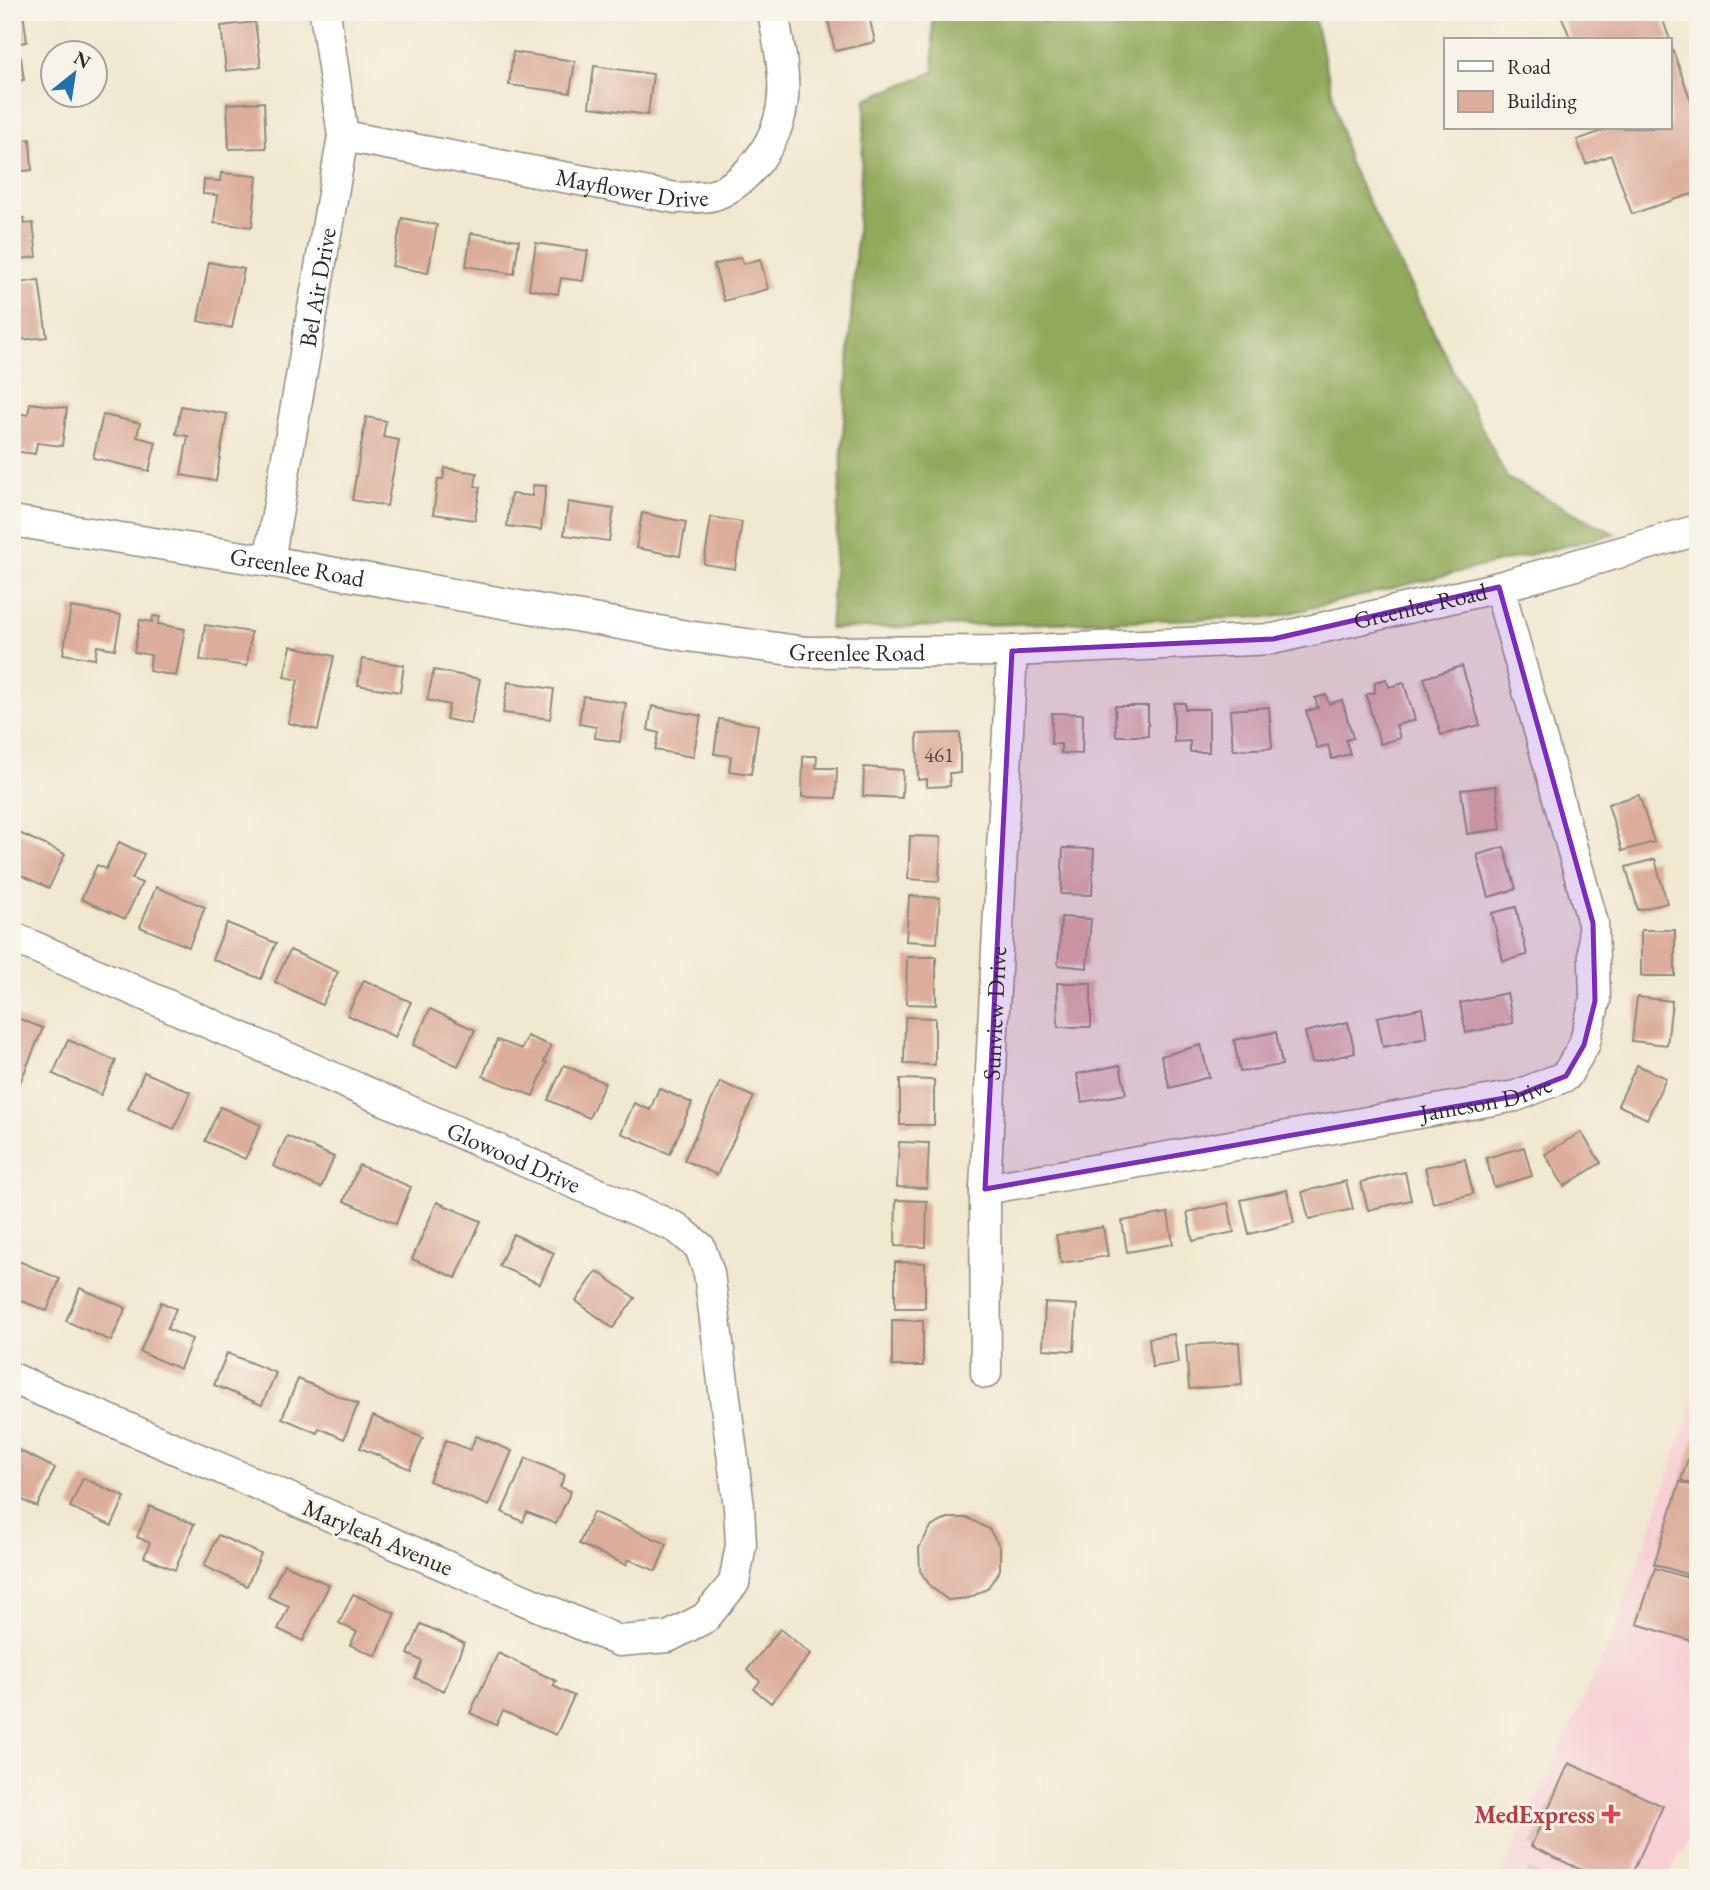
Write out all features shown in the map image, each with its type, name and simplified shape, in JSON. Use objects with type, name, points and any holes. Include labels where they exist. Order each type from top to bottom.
[{"type":"street","name":"Bel Air Drive","points":[[269,561],[342,136],[325,12]]},
{"type":"street","name":"Mayflower Drive","points":[[342,136],[676,198],[714,195],[745,177],[767,149],[783,110],[784,76],[773,12]]},
{"type":"street","name":"Greenlee Road","points":[[12,521],[269,561],[687,636],[806,652],[1012,651],[1273,639],[1499,587],[1698,530]]},
{"type":"street","name":"Jameson Drive","points":[[985,1189],[1516,1096],[1566,1076],[1584,1045],[1595,1001],[1593,923],[1499,587]]},
{"type":"street","name":"Sunview Drive","points":[[986,1373],[985,1189],[1012,651]]},
{"type":"street","name":"Glowood Drive","points":[[12,937],[677,1228],[700,1247],[709,1273],[739,1507],[741,1545],[734,1583]]},
{"type":"street","name":"Maryleah Avenue","points":[[12,1378],[619,1641],[668,1637],[705,1618],[734,1583]]},
{"type":"highlighted area","points":[[1499,587],[1593,923],[1595,1001],[1584,1045],[1566,1076],[1516,1096],[985,1189],[1012,651],[1273,639]]},
{"type":"shaded area","points":[[1698,1390],[1697,1821],[1668,1878],[1500,1878],[1614,1633]]},
{"type":"green space","points":[[932,12],[1034,12],[1043,22],[1065,12],[1313,12],[1349,163],[1507,478],[1615,534],[1274,617],[830,629],[866,99],[934,72]]},
{"type":"building","points":[[12,12],[23,12],[27,42],[12,44]]},
{"type":"building","points":[[826,12],[868,12],[875,42],[835,51]]},
{"type":"building","points":[[1560,12],[1660,12],[1669,38],[1570,38]]},
{"type":"building","points":[[255,22],[261,67],[226,71],[221,26]]},
{"type":"building","points":[[1672,48],[1698,121],[1698,198],[1695,193],[1632,214],[1611,155],[1586,164],[1577,140],[1602,131],[1672,130]]},
{"type":"building","points":[[513,52],[575,61],[570,93],[509,85]]},
{"type":"building","points":[[21,58],[24,80],[12,82],[12,59]]},
{"type":"building","points":[[594,66],[653,74],[648,115],[589,107]]},
{"type":"building","points":[[264,102],[266,148],[229,149],[227,104]]},
{"type":"building","points":[[30,139],[32,170],[15,172],[16,181],[12,181],[12,141]]},
{"type":"building","points":[[221,173],[257,176],[252,227],[214,223],[217,195],[203,194],[204,180],[220,181]]},
{"type":"building","points":[[24,218],[25,224],[33,223],[37,257],[12,260],[12,219]]},
{"type":"building","points":[[402,218],[437,225],[428,273],[392,266]]},
{"type":"building","points":[[471,233],[519,240],[514,274],[466,266]]},
{"type":"building","points":[[536,243],[588,251],[583,281],[561,278],[558,294],[529,289]]},
{"type":"building","points":[[741,257],[743,264],[760,259],[768,289],[724,301],[714,265]]},
{"type":"building","points":[[209,262],[244,269],[232,328],[198,321]]},
{"type":"building","points":[[39,280],[47,337],[12,341],[12,284]]},
{"type":"building","points":[[30,403],[67,408],[62,446],[37,443],[35,454],[12,451],[12,412],[28,415]]},
{"type":"building","points":[[181,406],[227,414],[216,481],[181,475],[188,436],[176,434]]},
{"type":"building","points":[[103,415],[140,423],[137,437],[156,442],[149,471],[93,458]]},
{"type":"building","points":[[366,417],[386,421],[383,437],[399,440],[387,506],[352,500]]},
{"type":"building","points":[[445,468],[477,473],[475,486],[480,487],[475,520],[433,514],[438,479],[443,479]]},
{"type":"building","points":[[533,485],[546,486],[541,530],[507,526],[511,494],[532,496]]},
{"type":"building","points":[[568,502],[614,509],[609,541],[564,535]]},
{"type":"building","points":[[642,513],[686,522],[680,556],[636,548]]},
{"type":"building","points":[[711,517],[742,522],[735,569],[704,564]]},
{"type":"building","points":[[71,607],[121,615],[115,649],[97,646],[95,659],[63,654]]},
{"type":"building","points":[[153,616],[160,617],[158,624],[185,629],[176,676],[149,671],[151,655],[134,652],[140,620],[152,622]]},
{"type":"building","points":[[205,625],[251,632],[247,666],[200,660]]},
{"type":"building","points":[[291,646],[334,656],[318,730],[288,723],[298,680],[284,677]]},
{"type":"building","points":[[362,659],[404,665],[400,692],[358,685]]},
{"type":"building","points":[[1462,666],[1480,725],[1441,735],[1424,678]]},
{"type":"building","points":[[434,670],[480,679],[471,724],[446,719],[449,705],[427,700]]},
{"type":"building","points":[[1386,679],[1389,687],[1404,683],[1415,720],[1396,725],[1400,738],[1380,744],[1366,695],[1375,692],[1375,682]]},
{"type":"building","points":[[508,682],[554,689],[550,719],[503,713]]},
{"type":"building","points":[[1326,695],[1329,704],[1342,700],[1353,738],[1346,740],[1350,754],[1332,759],[1328,745],[1317,748],[1306,711],[1318,708],[1315,698]]},
{"type":"building","points":[[583,696],[626,703],[620,742],[595,738],[596,727],[579,724]]},
{"type":"building","points":[[1174,703],[1185,703],[1185,709],[1209,709],[1209,752],[1190,752],[1190,741],[1174,742]]},
{"type":"building","points":[[652,706],[701,716],[693,757],[655,750],[659,733],[648,730]]},
{"type":"building","points":[[1115,706],[1148,706],[1148,736],[1116,736]]},
{"type":"building","points":[[1269,707],[1272,748],[1233,750],[1230,710]]},
{"type":"building","points":[[1052,713],[1083,714],[1082,754],[1061,753],[1061,744],[1051,744]]},
{"type":"building","points":[[719,719],[758,725],[751,774],[729,771],[731,756],[714,754]]},
{"type":"building","points":[[960,733],[960,773],[949,773],[950,786],[927,787],[927,779],[918,780],[917,734]]},
{"type":"building","points":[[803,756],[817,756],[816,768],[837,768],[836,798],[802,797]]},
{"type":"building","points":[[864,767],[903,770],[902,798],[863,796]]},
{"type":"building","points":[[1496,786],[1501,829],[1467,834],[1461,790]]},
{"type":"building","points":[[1639,795],[1654,842],[1622,851],[1608,804]]},
{"type":"building","points":[[17,832],[65,854],[49,888],[12,871],[12,843]]},
{"type":"building","points":[[910,836],[941,837],[939,881],[908,879]]},
{"type":"building","points":[[119,842],[144,854],[132,879],[142,883],[125,919],[81,899],[97,865],[106,869]]},
{"type":"building","points":[[1504,847],[1516,889],[1489,897],[1477,855]]},
{"type":"building","points":[[1063,848],[1094,849],[1092,895],[1061,894]]},
{"type":"building","points":[[1655,859],[1667,903],[1638,910],[1626,867]]},
{"type":"building","points":[[156,887],[205,907],[189,947],[140,927]]},
{"type":"building","points":[[909,896],[940,898],[937,943],[906,941]]},
{"type":"building","points":[[1516,907],[1527,955],[1503,961],[1492,913]]},
{"type":"building","points":[[1061,917],[1091,919],[1087,968],[1058,965]]},
{"type":"building","points":[[227,923],[276,943],[261,979],[212,959]]},
{"type":"building","points":[[1641,930],[1675,930],[1675,976],[1641,976]]},
{"type":"building","points":[[290,950],[338,972],[322,1005],[275,982]]},
{"type":"building","points":[[907,957],[936,957],[936,1005],[906,1004]]},
{"type":"building","points":[[364,980],[411,1002],[395,1037],[347,1015]]},
{"type":"building","points":[[1057,983],[1091,983],[1091,1027],[1058,1027]]},
{"type":"building","points":[[1507,993],[1513,1023],[1466,1033],[1460,1003]]},
{"type":"building","points":[[1637,997],[1672,1001],[1667,1045],[1632,1041]]},
{"type":"building","points":[[1422,1008],[1427,1038],[1383,1047],[1377,1017]]},
{"type":"building","points":[[430,1009],[475,1030],[458,1066],[413,1045]]},
{"type":"building","points":[[12,1016],[43,1028],[20,1083],[12,1080]]},
{"type":"building","points":[[905,1017],[935,1018],[935,1065],[904,1064]]},
{"type":"building","points":[[1348,1022],[1355,1053],[1312,1063],[1305,1032]]},
{"type":"building","points":[[1276,1032],[1282,1065],[1240,1072],[1234,1040]]},
{"type":"building","points":[[527,1036],[551,1046],[533,1096],[483,1076],[497,1040],[522,1049]]},
{"type":"building","points":[[68,1040],[116,1061],[101,1095],[53,1074]]},
{"type":"building","points":[[1201,1045],[1209,1077],[1170,1088],[1161,1056]]},
{"type":"building","points":[[564,1065],[605,1083],[589,1118],[548,1100]]},
{"type":"building","points":[[1120,1065],[1126,1094],[1082,1102],[1077,1074]]},
{"type":"building","points":[[1637,1065],[1666,1078],[1647,1119],[1618,1105]]},
{"type":"building","points":[[144,1072],[190,1092],[174,1129],[128,1109]]},
{"type":"building","points":[[900,1079],[934,1080],[934,1125],[900,1125]]},
{"type":"building","points":[[720,1082],[754,1097],[717,1175],[684,1160]]},
{"type":"building","points":[[659,1088],[692,1103],[670,1154],[621,1133],[634,1103],[650,1110]]},
{"type":"building","points":[[220,1107],[261,1125],[245,1159],[205,1141]]},
{"type":"building","points":[[1581,1132],[1601,1163],[1564,1186],[1545,1154]]},
{"type":"building","points":[[287,1136],[334,1157],[321,1188],[273,1166]]},
{"type":"building","points":[[899,1142],[929,1143],[927,1188],[897,1187]]},
{"type":"building","points":[[1524,1147],[1532,1176],[1494,1187],[1486,1158]]},
{"type":"building","points":[[1465,1159],[1473,1194],[1433,1203],[1425,1167]]},
{"type":"building","points":[[359,1165],[411,1187],[396,1224],[344,1201]]},
{"type":"building","points":[[1405,1172],[1411,1200],[1368,1210],[1361,1182]]},
{"type":"building","points":[[1346,1181],[1353,1209],[1309,1219],[1302,1192]]},
{"type":"building","points":[[1287,1190],[1294,1223],[1249,1234],[1241,1200]]},
{"type":"building","points":[[896,1200],[927,1201],[926,1247],[895,1246]]},
{"type":"building","points":[[437,1202],[481,1221],[456,1278],[412,1259]]},
{"type":"building","points":[[1228,1203],[1234,1232],[1193,1241],[1187,1212]]},
{"type":"building","points":[[1168,1213],[1173,1244],[1127,1252],[1122,1221]]},
{"type":"building","points":[[1103,1227],[1108,1256],[1061,1263],[1056,1235]]},
{"type":"building","points":[[513,1234],[554,1253],[540,1284],[499,1266]]},
{"type":"building","points":[[12,1258],[60,1279],[47,1311],[12,1297]]},
{"type":"building","points":[[895,1262],[925,1263],[925,1308],[895,1308]]},
{"type":"building","points":[[597,1271],[635,1298],[613,1328],[576,1301]]},
{"type":"building","points":[[80,1288],[126,1308],[111,1341],[66,1321]]},
{"type":"building","points":[[161,1302],[176,1309],[167,1329],[192,1339],[180,1369],[140,1352]]},
{"type":"building","points":[[1045,1303],[1077,1305],[1074,1351],[1043,1349]]},
{"type":"building","points":[[892,1320],[923,1321],[923,1366],[892,1366]]},
{"type":"building","points":[[1174,1334],[1178,1363],[1152,1367],[1149,1338]]},
{"type":"building","points":[[1239,1342],[1242,1385],[1189,1389],[1186,1345]]},
{"type":"building","points":[[227,1353],[276,1373],[262,1405],[214,1385]]},
{"type":"building","points":[[298,1379],[358,1404],[344,1439],[319,1428],[317,1433],[282,1418]]},
{"type":"building","points":[[373,1416],[423,1438],[410,1469],[360,1448]]},
{"type":"building","points":[[1698,1428],[1698,1486],[1681,1480]]},
{"type":"building","points":[[476,1436],[512,1451],[489,1506],[429,1481],[446,1440],[470,1450]]},
{"type":"building","points":[[14,1448],[55,1468],[37,1507],[14,1496],[19,1485],[12,1482]]},
{"type":"building","points":[[526,1458],[565,1475],[560,1487],[571,1491],[556,1524],[527,1512],[523,1522],[502,1512]]},
{"type":"building","points":[[83,1478],[125,1497],[112,1526],[70,1507]]},
{"type":"building","points":[[1680,1482],[1698,1487],[1698,1578],[1654,1564]]},
{"type":"building","points":[[150,1506],[194,1524],[175,1570],[144,1557],[150,1543],[137,1537]]},
{"type":"building","points":[[593,1512],[667,1544],[656,1571],[628,1559],[626,1565],[579,1544]]},
{"type":"building","points":[[948,1518],[968,1518],[989,1529],[1000,1547],[1000,1570],[987,1589],[969,1598],[948,1600],[931,1587],[920,1571],[919,1548],[931,1527]]},
{"type":"building","points":[[218,1535],[261,1554],[247,1586],[204,1566]]},
{"type":"building","points":[[284,1564],[329,1585],[303,1641],[278,1629],[289,1606],[268,1597]]},
{"type":"building","points":[[1655,1568],[1698,1581],[1698,1643],[1637,1624]]},
{"type":"building","points":[[353,1594],[395,1613],[376,1656],[350,1645],[357,1632],[339,1623]]},
{"type":"building","points":[[421,1624],[464,1643],[444,1691],[415,1678],[422,1661],[408,1654]]},
{"type":"building","points":[[780,1629],[811,1654],[771,1703],[754,1689],[760,1681],[747,1670]]},
{"type":"building","points":[[498,1653],[556,1681],[553,1686],[574,1696],[556,1735],[503,1711],[496,1725],[470,1713]]},
{"type":"building","points":[[1569,1763],[1663,1806],[1630,1878],[1598,1878],[1531,1846]]},
{"type":"building","points":[[1529,1869],[1543,1878],[1524,1878]]},
{"type":"place","name":"MedExpress","points":[[1611,1814]]}]
